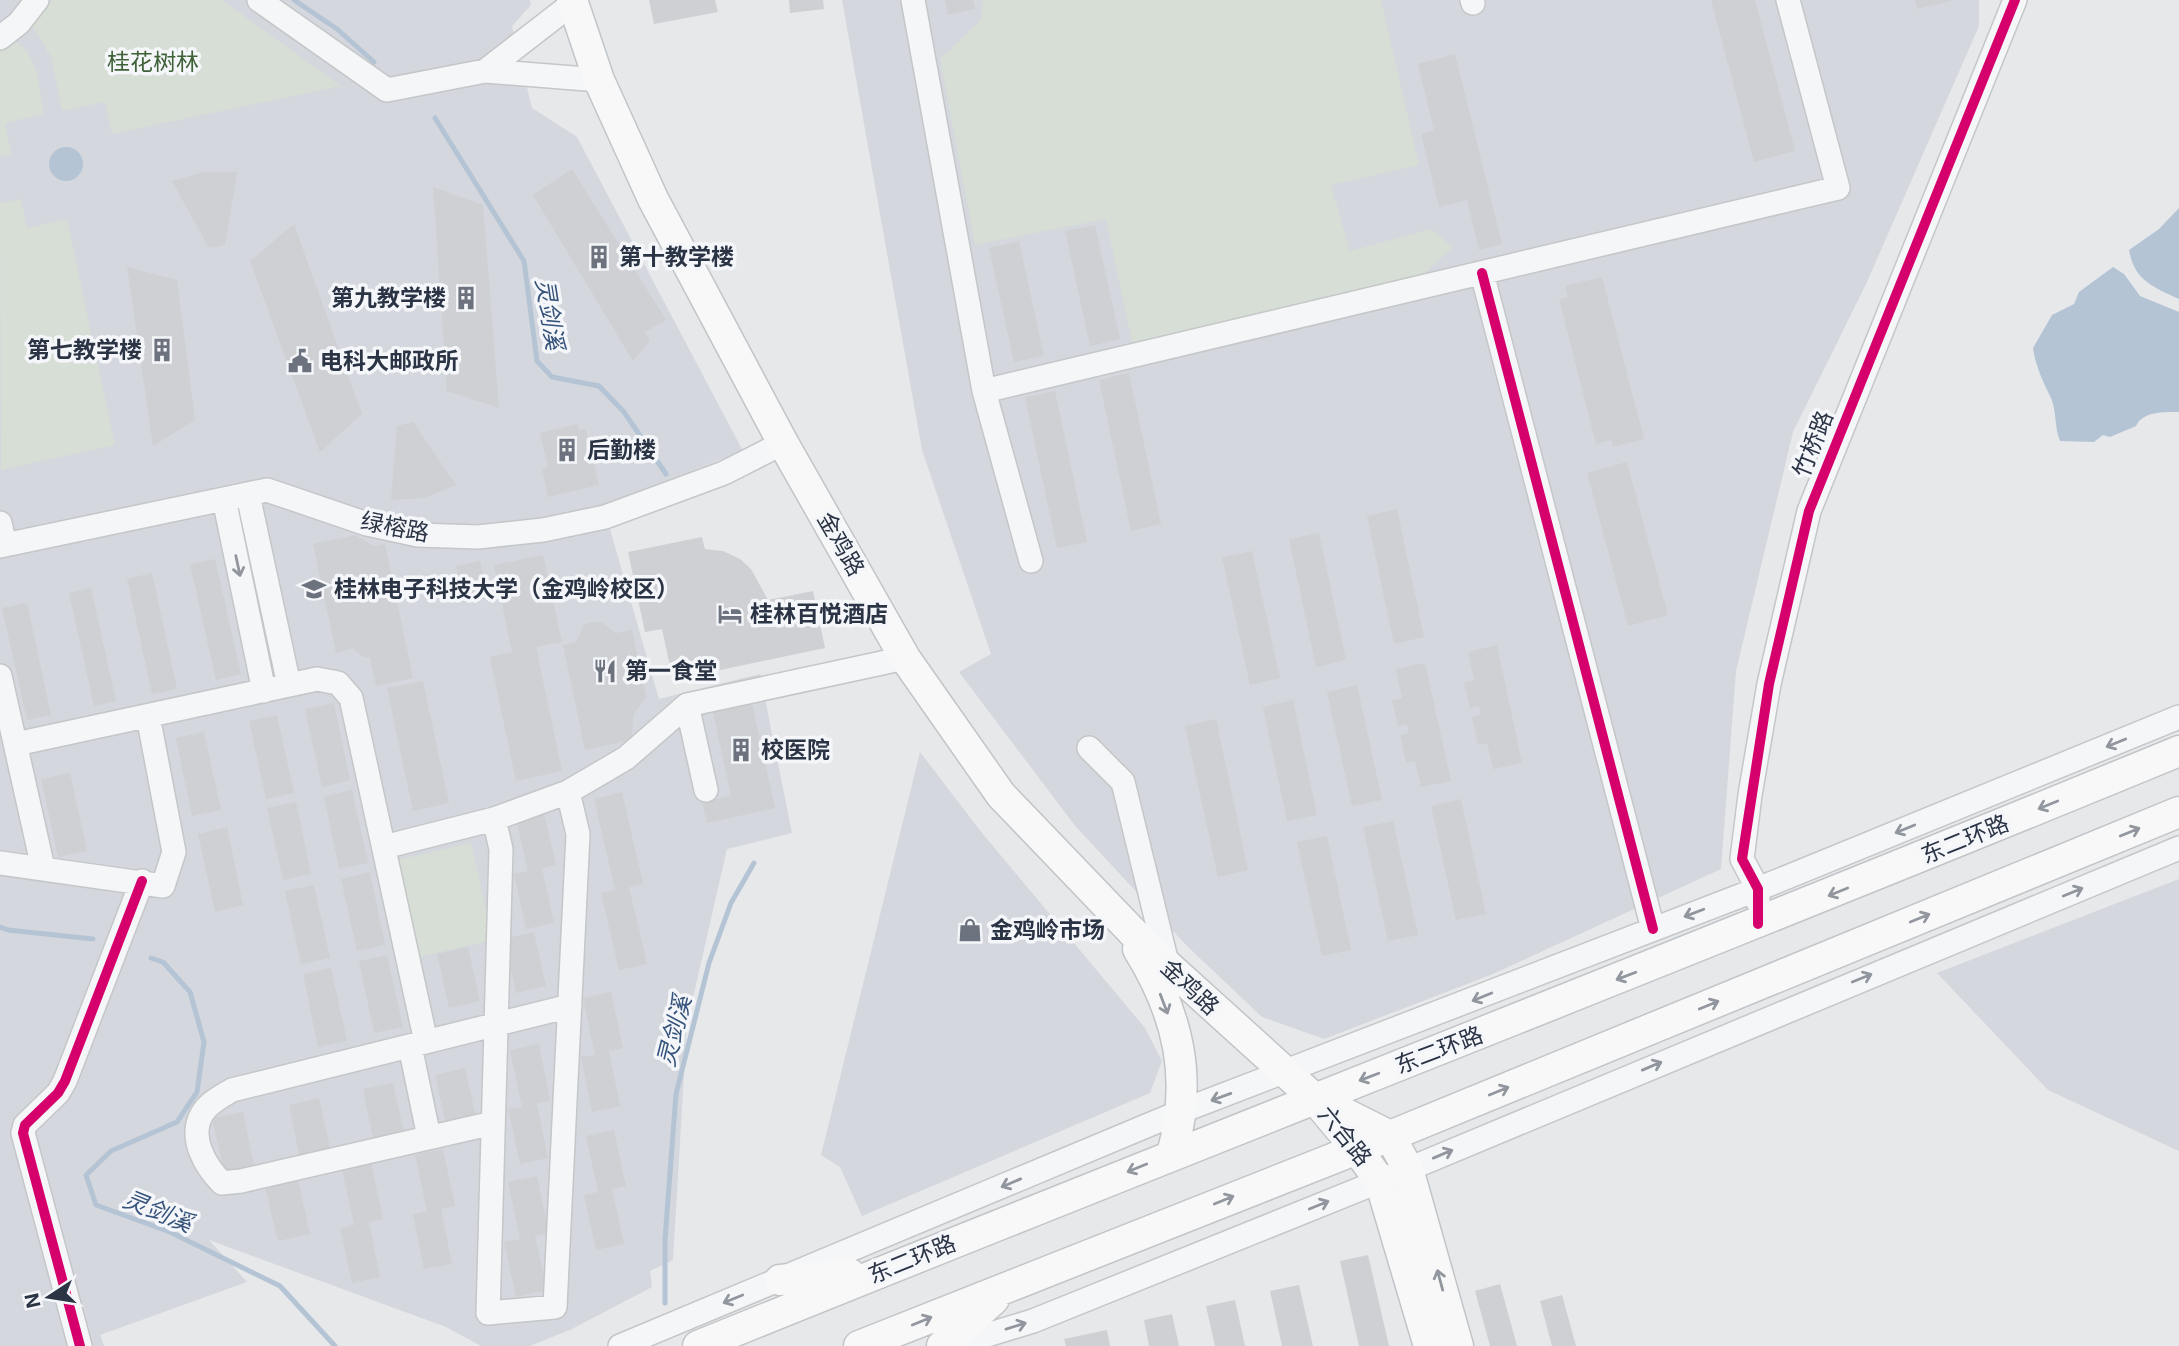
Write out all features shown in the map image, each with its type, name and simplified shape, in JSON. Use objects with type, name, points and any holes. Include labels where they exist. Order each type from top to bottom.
[{"type":"main road","name":"金鸡路","points":[[572,1],[599,80],[653,199],[783,443],[905,658],[1001,795],[1168,967],[1314,1098]]},
{"type":"main road","name":"东二环路","points":[[698,1346],[1172,1154],[1758,924],[2179,751]]},
{"type":"main road","points":[[859,1346],[1390,1136],[2179,811]]},
{"type":"main road","points":[[1122,922],[1146,961],[1172,1026],[1182,1069],[1182,1111],[1172,1154]]},
{"type":"main road","name":"六合路","points":[[1314,1098],[1390,1136],[1408,1169],[1458,1346]]},
{"type":"main road","name":"六合路","points":[[1314,1098],[1380,1181],[1429,1346]]},
{"type":"main road","points":[[780,1280],[882,1271]]},
{"type":"main road","points":[[942,1346],[1008,1286]]},
{"type":"street","points":[[0,38],[19,23],[37,0]]},
{"type":"street","points":[[259,0],[387,90],[485,71],[599,80]]},
{"type":"street","points":[[914,0],[984,391],[1031,561]]},
{"type":"street","points":[[984,391],[1838,188],[1788,0]]},
{"type":"street","name":"竹桥路","points":[[1758,924],[1758,889],[1742,859],[1769,684],[1809,511],[2015,0]]},
{"type":"street","points":[[485,71],[572,1]]},
{"type":"street","points":[[1482,273],[1653,929]]},
{"type":"street","name":"绿榕路","points":[[2,538],[267,490],[367,524],[418,535],[478,537],[543,530],[605,517],[724,473],[783,443]]},
{"type":"street","points":[[248,495],[289,685]]},
{"type":"street","points":[[224,499],[264,691]]},
{"type":"street","points":[[384,847],[494,819],[568,792],[626,758],[687,705],[905,658]]},
{"type":"street","points":[[0,676],[43,868]]},
{"type":"street","points":[[16,744],[317,679],[338,683],[351,698],[384,847],[418,1044],[429,1137]]},
{"type":"street","points":[[687,705],[706,790]]},
{"type":"street","points":[[0,863],[163,886],[174,852],[148,716]]},
{"type":"street","points":[[620,1346],[1182,1111],[1285,1074],[1758,889],[2179,717]]},
{"type":"street","points":[[1090,748],[1123,782],[1168,967]]},
{"type":"street","points":[[494,819],[501,849],[488,1313],[555,1307],[578,834],[568,792]]},
{"type":"street","points":[[951,1346],[1032,1321],[1380,1181],[2179,848]]},
{"type":"street","points":[[80,1346],[23,1133],[25,1125],[58,1093],[65,1081],[142,881]]},
{"type":"street","points":[[493,1123],[242,1181],[222,1183],[204,1165],[197,1132],[201,1114],[232,1090],[570,1006]]},
{"type":"shaded area","name":"桂林电子科技大学（金鸡岭校区）","points":[[0,0],[530,0],[531,5],[512,26],[532,108],[577,137],[743,451],[603,505],[659,699],[760,674],[792,833],[727,849],[687,1024],[673,1260],[650,1271],[652,1287],[572,1329],[530,1346],[481,1346],[446,1327],[209,1240],[247,1282],[100,1335],[104,1346],[0,1346]]},
{"type":"shaded area","points":[[842,0],[1979,0],[1979,26],[1867,282],[1793,432],[1736,671],[1721,869],[1493,974],[1324,1039],[1262,1017],[1187,946],[1076,827],[959,672],[991,654],[922,450]]},
{"type":"shaded area","name":"金鸡岭市场","points":[[920,752],[982,833],[1145,1028],[1162,1061],[1150,1093],[862,1216],[840,1167],[821,1155]]},
{"type":"shaded area","points":[[2179,879],[2179,1151],[2048,1090],[1937,973]]},
{"type":"green space","name":"桂花树林","points":[[52,0],[222,0],[341,86],[112,134],[105,102],[62,111],[51,57],[32,26]]},
{"type":"green space","points":[[983,0],[1381,0],[1419,165],[1331,185],[1350,251],[1431,229],[1453,247],[1421,276],[1133,347],[1106,219],[975,245],[940,59],[981,20]]},
{"type":"green space","points":[[13,40],[22,46],[33,62],[44,114],[5,123],[11,154],[0,157],[0,50]]},
{"type":"green space","points":[[21,199],[27,228],[67,219],[115,445],[1,470],[0,203]]},
{"type":"green space","points":[[471,843],[493,940],[419,957],[397,860]]},
{"type":"water","points":[[66,147],[78,152],[83,164],[78,176],[66,181],[54,176],[49,164],[54,152]]},
{"type":"water","points":[[2179,208],[2179,299],[2140,276],[2129,250],[2159,229]]},
{"type":"water","points":[[2113,267],[2124,274],[2140,296],[2179,312],[2179,412],[2149,415],[2136,426],[2110,437],[2103,435],[2094,442],[2060,441],[2052,401],[2033,348],[2052,315],[2074,304],[2079,292]]},
{"type":"building","points":[[649,0],[715,0],[718,12],[654,24]]},
{"type":"building","points":[[789,0],[823,0],[824,9],[790,13]]},
{"type":"building","points":[[945,0],[973,0],[975,9],[948,15]]},
{"type":"building","points":[[1711,0],[1755,0],[1795,151],[1754,162]]},
{"type":"building","points":[[1915,0],[1951,0],[1951,1],[1917,9]]},
{"type":"building","points":[[1455,54],[1502,244],[1479,250],[1467,200],[1439,207],[1421,134],[1434,130],[1418,64]]},
{"type":"building","name":"第十教学楼","points":[[572,169],[666,320],[645,332],[650,341],[633,361],[533,195]]},
{"type":"building","points":[[204,172],[237,172],[225,245],[209,248],[172,181]]},
{"type":"building","name":"第九教学楼","points":[[433,187],[483,205],[499,408],[447,391]]},
{"type":"building","points":[[294,224],[362,414],[320,452],[250,261]]},
{"type":"building","points":[[1095,225],[1120,339],[1090,346],[1065,231]]},
{"type":"building","points":[[1019,241],[1044,356],[1014,362],[989,248]]},
{"type":"building","name":"第七教学楼","points":[[127,267],[177,280],[195,420],[153,446]]},
{"type":"building","points":[[1602,277],[1644,439],[1613,447],[1611,440],[1596,444],[1559,299],[1568,297],[1565,286]]},
{"type":"building","points":[[1129,373],[1161,524],[1131,531],[1099,380]]},
{"type":"building","points":[[1055,391],[1087,542],[1057,548],[1025,397]]},
{"type":"building","points":[[413,422],[456,485],[424,498],[391,500],[397,426]]},
{"type":"building","name":"后勤楼","points":[[577,424],[579,430],[586,429],[599,485],[548,497],[542,469],[548,467],[540,433]]},
{"type":"building","points":[[1627,462],[1668,615],[1628,626],[1587,473]]},
{"type":"building","points":[[1397,509],[1424,637],[1394,644],[1367,516]]},
{"type":"building","points":[[1319,533],[1346,660],[1316,667],[1289,539]]},
{"type":"building","points":[[355,535],[374,546],[385,544],[413,678],[376,686],[370,658],[362,656],[352,648],[336,653],[313,544]]},
{"type":"building","name":"桂林百悦酒店","points":[[702,537],[705,549],[723,551],[740,559],[751,569],[768,600],[813,591],[825,648],[673,680],[662,629],[645,632],[628,552]]},
{"type":"building","points":[[1252,551],[1280,678],[1250,685],[1222,557]]},
{"type":"building","points":[[543,555],[562,642],[536,647],[562,771],[516,781],[490,657],[512,652],[494,565]]},
{"type":"building","points":[[215,559],[241,674],[216,680],[190,564]]},
{"type":"building","points":[[480,561],[488,598],[463,603],[456,566]]},
{"type":"building","points":[[152,573],[177,689],[152,694],[127,579]]},
{"type":"building","points":[[91,588],[116,701],[94,706],[69,593]]},
{"type":"building","points":[[27,603],[51,715],[27,720],[2,608]]},
{"type":"building","name":"第一食堂","points":[[601,622],[616,633],[632,630],[646,697],[634,714],[631,740],[585,750],[563,645],[576,642],[584,625]]},
{"type":"building","points":[[1497,645],[1522,763],[1493,769],[1487,743],[1478,745],[1472,717],[1481,715],[1479,706],[1470,708],[1464,683],[1474,680],[1468,652]]},
{"type":"building","points":[[1425,663],[1451,781],[1421,787],[1415,761],[1406,763],[1400,735],[1409,733],[1407,724],[1398,726],[1392,700],[1402,698],[1396,669]]},
{"type":"building","points":[[423,681],[449,803],[413,811],[387,688]]},
{"type":"building","points":[[1357,685],[1382,800],[1352,806],[1327,692]]},
{"type":"building","name":"校医院","points":[[750,695],[775,808],[707,823],[702,802],[731,796],[711,703]]},
{"type":"building","points":[[1293,700],[1317,815],[1287,821],[1263,707]]},
{"type":"building","points":[[334,703],[350,780],[322,787],[305,709]]},
{"type":"building","points":[[277,715],[294,793],[266,799],[249,721]]},
{"type":"building","points":[[1216,719],[1248,870],[1218,877],[1185,726]]},
{"type":"building","points":[[204,732],[221,810],[192,816],[176,738]]},
{"type":"building","points":[[70,773],[87,851],[58,857],[41,779]]},
{"type":"building","points":[[352,790],[368,863],[339,869],[324,796]]},
{"type":"building","points":[[622,792],[643,884],[629,887],[647,964],[619,970],[601,893],[615,890],[594,799]]},
{"type":"building","points":[[1461,799],[1486,914],[1456,920],[1431,806]]},
{"type":"building","points":[[296,802],[311,874],[283,880],[267,808]]},
{"type":"building","points":[[543,809],[556,865],[542,868],[554,923],[526,929],[514,874],[528,871],[515,815]]},
{"type":"building","points":[[1393,821],[1418,935],[1388,941],[1363,827]]},
{"type":"building","points":[[227,827],[243,905],[215,912],[198,834]]},
{"type":"building","points":[[1327,836],[1351,950],[1322,956],[1297,842]]},
{"type":"building","points":[[370,872],[385,945],[357,951],[341,879]]},
{"type":"building","points":[[314,885],[330,958],[301,964],[285,891]]},
{"type":"building","points":[[534,932],[546,986],[516,993],[504,939]]},
{"type":"building","points":[[468,947],[480,1001],[449,1008],[437,954]]},
{"type":"building","points":[[387,955],[403,1027],[374,1033],[359,961]]},
{"type":"building","points":[[331,968],[347,1041],[318,1047],[303,974]]},
{"type":"building","points":[[611,992],[623,1048],[609,1051],[620,1106],[592,1112],[581,1057],[595,1055],[583,998]]},
{"type":"building","points":[[539,1044],[550,1101],[537,1103],[548,1158],[520,1164],[508,1109],[522,1107],[510,1050]]},
{"type":"building","points":[[465,1068],[477,1122],[447,1129],[435,1075]]},
{"type":"building","points":[[393,1083],[405,1137],[374,1143],[363,1089]]},
{"type":"building","points":[[319,1098],[331,1152],[300,1159],[289,1105]]},
{"type":"building","points":[[243,1112],[254,1166],[224,1172],[212,1118]]},
{"type":"building","points":[[614,1130],[626,1186],[612,1189],[624,1244],[596,1250],[584,1195],[598,1192],[586,1136]]},
{"type":"building","points":[[443,1149],[455,1206],[441,1209],[452,1264],[424,1269],[413,1214],[427,1211],[415,1155]]},
{"type":"building","points":[[371,1163],[383,1219],[369,1222],[380,1277],[352,1283],[340,1228],[354,1225],[342,1169]]},
{"type":"building","points":[[537,1176],[549,1233],[535,1236],[547,1290],[516,1297],[504,1242],[520,1239],[508,1182]]},
{"type":"building","points":[[298,1180],[310,1234],[278,1241],[265,1187]]},
{"type":"building","points":[[1368,1255],[1389,1346],[1359,1346],[1340,1261]]},
{"type":"building","points":[[1500,1284],[1517,1346],[1490,1346],[1475,1291]]},
{"type":"building","points":[[1299,1285],[1313,1346],[1282,1346],[1270,1291]]},
{"type":"building","points":[[1562,1295],[1576,1346],[1552,1346],[1540,1301]]},
{"type":"building","points":[[1235,1300],[1245,1346],[1215,1346],[1206,1306]]},
{"type":"building","points":[[1172,1314],[1179,1346],[1149,1346],[1144,1320]]},
{"type":"building","points":[[1107,1330],[1110,1346],[1066,1346],[1064,1339]]},
{"type":"waterway","name":"灵剑溪","points":[[294,0],[337,29],[374,62]]},
{"type":"waterway","name":"灵剑溪","points":[[435,118],[524,261],[537,361],[552,377],[599,386],[624,412],[666,474]]},
{"type":"waterway","name":"灵剑溪","points":[[665,1303],[665,1239],[676,1094],[709,963],[731,903],[754,863]]},
{"type":"waterway","name":"灵剑溪","points":[[0,927],[93,939]]},
{"type":"waterway","name":"灵剑溪","points":[[151,958],[163,962],[190,992],[204,1042],[197,1092],[177,1122],[111,1151],[86,1175],[96,1205],[170,1232],[280,1286],[335,1346]]},
{"type":"cycle path","points":[[1758,924],[1758,889],[1742,859],[1769,684],[1809,511],[2015,0]]},
{"type":"cycle path","points":[[1482,273],[1653,929]]},
{"type":"cycle path","points":[[80,1346],[23,1133],[25,1125],[58,1093],[65,1081],[142,881]]},
{"type":"place","name":"第十教学楼","points":[[599,257]]},
{"type":"place","name":"第九教学楼","points":[[466,298]]},
{"type":"place","name":"第七教学楼","points":[[162,350]]},
{"type":"place","name":"电科大邮政所","points":[[300,361]]},
{"type":"place","name":"后勤楼","points":[[567,450]]},
{"type":"place","name":"桂林电子科技大学（金鸡岭校区）","points":[[314,589]]},
{"type":"place","name":"桂林百悦酒店","points":[[730,614]]},
{"type":"place","name":"第一食堂","points":[[605,671]]},
{"type":"place","name":"校医院","points":[[741,750]]},
{"type":"place","name":"金鸡岭市场","points":[[970,930]]}]
